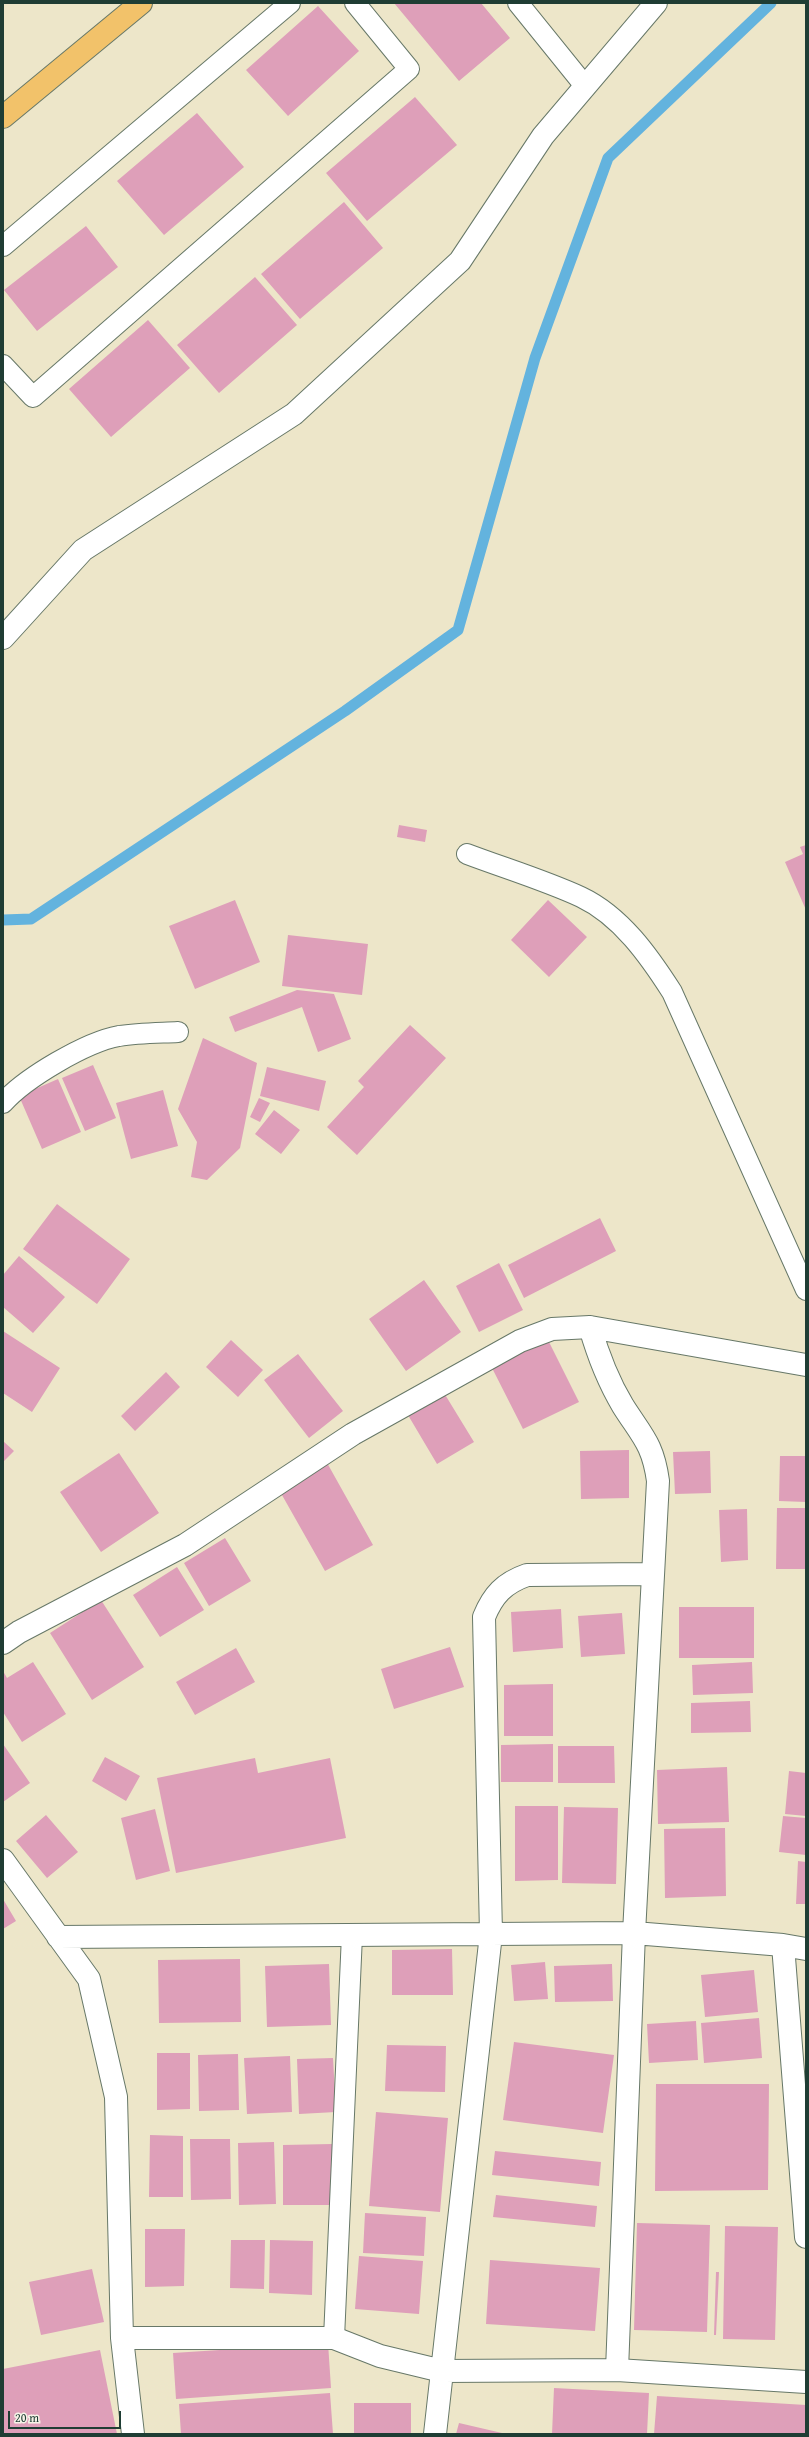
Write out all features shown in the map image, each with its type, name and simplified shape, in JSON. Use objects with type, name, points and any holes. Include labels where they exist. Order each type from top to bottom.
[{"type":"highway","points":[[3,117],[141,3]]},
{"type":"street","points":[[3,638],[82,550],[294,414],[460,261],[543,136],[656,3]]},
{"type":"street","points":[[3,1643],[19,1632],[185,1545],[352,1434],[520,1341],[552,1329],[590,1327],[806,1365]]},
{"type":"street","points":[[590,1327],[598,1354],[609,1380],[624,1407],[642,1432],[655,1459],[658,1481],[634,1933],[617,2370]]},
{"type":"street","points":[[435,2434],[491,1934],[484,1617],[490,1601],[501,1588],[513,1580],[527,1575],[653,1574]]},
{"type":"street","points":[[3,1860],[88,1979],[116,2097],[122,2338],[133,2434]]},
{"type":"street","points":[[58,1936],[634,1933],[783,1945],[806,1949]]},
{"type":"street","points":[[783,1945],[806,2237]]},
{"type":"street","points":[[122,2338],[334,2338],[380,2356],[442,2371],[617,2370],[806,2382]]},
{"type":"lane","points":[[3,246],[290,3]]},
{"type":"lane","points":[[3,364],[33,397],[409,69],[355,3]]},
{"type":"lane","points":[[518,3],[585,86]]},
{"type":"lane","points":[[467,854],[581,897],[619,925],[634,939],[655,964],[672,992],[806,1290]]},
{"type":"lane","points":[[3,1103],[13,1091],[42,1072],[94,1045],[118,1036],[178,1032]]},
{"type":"lane","points":[[334,2338],[352,1935]]},
{"type":"building","points":[[394,3],[481,3],[510,38],[459,81]]},
{"type":"building","points":[[318,6],[359,51],[288,116],[246,70]]},
{"type":"building","points":[[415,97],[457,145],[367,221],[326,173]]},
{"type":"building","points":[[197,113],[244,167],[164,235],[117,181]]},
{"type":"building","points":[[344,202],[383,248],[300,319],[261,274]]},
{"type":"building","points":[[86,226],[118,267],[37,331],[4,290]]},
{"type":"building","points":[[255,277],[297,325],[219,393],[177,345]]},
{"type":"building","points":[[148,320],[190,368],[111,437],[69,389]]},
{"type":"building","points":[[399,825],[427,830],[425,842],[397,837]]},
{"type":"building","points":[[806,845],[806,910],[785,862],[803,854],[800,847]]},
{"type":"building","points":[[235,900],[260,962],[195,989],[169,926]]},
{"type":"building","points":[[548,900],[587,937],[549,977],[511,940]]},
{"type":"building","points":[[288,935],[368,944],[362,995],[282,986]]},
{"type":"building","points":[[297,990],[334,994],[351,1039],[318,1052],[302,1007],[235,1032],[229,1017]]},
{"type":"building","points":[[410,1025],[446,1058],[357,1155],[327,1127],[364,1087],[358,1081]]},
{"type":"building","points":[[203,1038],[257,1063],[240,1148],[207,1180],[191,1177],[197,1142],[178,1109]]},
{"type":"building","points":[[93,1065],[116,1118],[85,1131],[62,1078]]},
{"type":"building","points":[[267,1067],[326,1081],[319,1111],[260,1096]]},
{"type":"building","points":[[58,1079],[81,1132],[42,1149],[19,1096]]},
{"type":"building","points":[[163,1090],[178,1146],[131,1159],[116,1103]]},
{"type":"building","points":[[259,1098],[270,1103],[260,1122],[250,1117]]},
{"type":"building","points":[[274,1110],[300,1130],[281,1154],[255,1134]]},
{"type":"building","points":[[57,1204],[130,1259],[97,1304],[23,1249]]},
{"type":"building","points":[[600,1218],[616,1251],[524,1298],[508,1265]]},
{"type":"building","points":[[19,1256],[65,1297],[33,1333],[3,1307],[3,1275]]},
{"type":"building","points":[[499,1263],[523,1310],[479,1332],[456,1286]]},
{"type":"building","points":[[424,1280],[461,1332],[406,1371],[369,1319]]},
{"type":"building","points":[[3,1331],[60,1368],[32,1412],[3,1393]]},
{"type":"building","points":[[546,1336],[579,1402],[523,1429],[490,1364]]},
{"type":"building","points":[[231,1340],[263,1370],[238,1397],[206,1367]]},
{"type":"building","points":[[298,1354],[343,1411],[309,1438],[264,1380]]},
{"type":"building","points":[[166,1372],[180,1387],[135,1431],[121,1416]]},
{"type":"building","points":[[441,1388],[474,1442],[437,1464],[405,1410]]},
{"type":"building","points":[[3,1441],[14,1451],[3,1462]]},
{"type":"building","points":[[629,1450],[629,1498],[581,1499],[580,1451]]},
{"type":"building","points":[[710,1451],[711,1493],[675,1494],[673,1452]]},
{"type":"building","points":[[119,1453],[159,1513],[101,1552],[60,1492]]},
{"type":"building","points":[[780,1456],[806,1456],[806,1502],[779,1501]]},
{"type":"building","points":[[326,1461],[373,1545],[325,1571],[278,1488]]},
{"type":"building","points":[[777,1508],[806,1508],[806,1569],[776,1569]]},
{"type":"building","points":[[747,1509],[748,1560],[721,1562],[719,1510]]},
{"type":"building","points":[[225,1538],[251,1581],[209,1606],[184,1563]]},
{"type":"building","points":[[177,1567],[204,1610],[160,1637],[133,1595]]},
{"type":"building","points":[[101,1600],[144,1667],[92,1700],[50,1633]]},
{"type":"building","points":[[679,1607],[754,1607],[754,1658],[679,1658]]},
{"type":"building","points":[[561,1609],[563,1648],[513,1652],[511,1612]]},
{"type":"building","points":[[622,1613],[625,1654],[581,1657],[578,1616]]},
{"type":"building","points":[[450,1647],[464,1687],[394,1709],[381,1669]]},
{"type":"building","points":[[236,1648],[255,1682],[195,1715],[176,1682]]},
{"type":"building","points":[[33,1662],[66,1714],[22,1742],[3,1712],[3,1671],[7,1678]]},
{"type":"building","points":[[752,1662],[753,1693],[693,1695],[692,1665]]},
{"type":"building","points":[[553,1684],[553,1736],[504,1736],[504,1685]]},
{"type":"building","points":[[750,1701],[751,1732],[691,1733],[691,1703]]},
{"type":"building","points":[[3,1744],[30,1783],[3,1802]]},
{"type":"building","points":[[553,1744],[553,1782],[501,1782],[501,1745]]},
{"type":"building","points":[[558,1746],[614,1746],[615,1783],[558,1783]]},
{"type":"building","points":[[105,1757],[140,1776],[126,1801],[92,1781]]},
{"type":"building","points":[[255,1758],[258,1773],[330,1758],[346,1838],[176,1873],[157,1778]]},
{"type":"building","points":[[727,1767],[729,1822],[658,1824],[657,1770]]},
{"type":"building","points":[[789,1771],[806,1773],[806,1816],[785,1814]]},
{"type":"building","points":[[515,1806],[558,1806],[558,1880],[515,1881]]},
{"type":"building","points":[[564,1807],[618,1808],[616,1884],[562,1883]]},
{"type":"building","points":[[155,1809],[170,1871],[136,1880],[121,1818]]},
{"type":"building","points":[[46,1815],[78,1852],[47,1878],[16,1841]]},
{"type":"building","points":[[783,1816],[806,1818],[806,1855],[779,1852]]},
{"type":"building","points":[[725,1828],[726,1896],[665,1898],[664,1829]]},
{"type":"building","points":[[798,1861],[806,1862],[806,1904],[796,1904]]},
{"type":"building","points":[[3,1899],[16,1921],[3,1929]]},
{"type":"building","points":[[452,1949],[453,1995],[392,1995],[392,1950]]},
{"type":"building","points":[[240,1959],[241,2022],[159,2023],[158,1960]]},
{"type":"building","points":[[545,1962],[548,1999],[514,2001],[511,1965]]},
{"type":"building","points":[[329,1964],[331,2025],[267,2027],[265,1966]]},
{"type":"building","points":[[612,1964],[613,2001],[555,2002],[554,1966]]},
{"type":"building","points":[[754,1970],[758,2012],[705,2017],[701,1975]]},
{"type":"building","points":[[759,2018],[762,2058],[704,2063],[701,2023]]},
{"type":"building","points":[[696,2021],[698,2060],[649,2063],[647,2024]]},
{"type":"building","points":[[514,2042],[614,2055],[603,2133],[503,2120]]},
{"type":"building","points":[[387,2045],[446,2046],[445,2092],[385,2091]]},
{"type":"building","points":[[157,2053],[190,2053],[190,2109],[157,2110]]},
{"type":"building","points":[[238,2054],[239,2110],[199,2111],[198,2055]]},
{"type":"building","points":[[290,2056],[292,2112],[247,2114],[244,2058]]},
{"type":"building","points":[[333,2058],[336,2112],[299,2114],[297,2059]]},
{"type":"building","points":[[656,2084],[769,2084],[768,2190],[655,2191]]},
{"type":"building","points":[[376,2112],[448,2118],[440,2212],[369,2206]]},
{"type":"building","points":[[150,2135],[183,2136],[183,2197],[149,2197]]},
{"type":"building","points":[[190,2139],[230,2139],[231,2199],[191,2200]]},
{"type":"building","points":[[274,2142],[276,2204],[239,2205],[238,2143]]},
{"type":"building","points":[[332,2144],[332,2205],[283,2205],[283,2145]]},
{"type":"building","points":[[495,2151],[601,2162],[599,2186],[492,2175]]},
{"type":"building","points":[[496,2195],[597,2206],[595,2227],[493,2217]]},
{"type":"building","points":[[365,2213],[426,2217],[424,2256],[363,2253]]},
{"type":"building","points":[[637,2223],[710,2225],[707,2332],[634,2330]]},
{"type":"building","points":[[725,2226],[778,2227],[775,2340],[723,2339]]},
{"type":"building","points":[[145,2229],[185,2229],[184,2286],[145,2287]]},
{"type":"building","points":[[231,2240],[265,2240],[264,2289],[230,2288]]},
{"type":"building","points":[[270,2240],[313,2241],[312,2295],[269,2293]]},
{"type":"building","points":[[359,2256],[423,2261],[419,2314],[355,2309]]},
{"type":"building","points":[[490,2260],[600,2268],[595,2331],[486,2324]]},
{"type":"building","points":[[92,2269],[104,2322],[41,2335],[29,2282]]},
{"type":"building","points":[[716,2272],[719,2272],[716,2335],[714,2335]]},
{"type":"building","points":[[328,2343],[331,2388],[176,2399],[173,2353]]},
{"type":"building","points":[[100,2350],[117,2434],[3,2434],[3,2369]]},
{"type":"building","points":[[554,2388],[649,2393],[647,2434],[552,2434]]},
{"type":"building","points":[[330,2393],[333,2434],[181,2434],[179,2404]]},
{"type":"building","points":[[657,2396],[806,2405],[806,2434],[654,2434]]},
{"type":"building","points":[[354,2403],[411,2403],[411,2434],[354,2434]]},
{"type":"building","points":[[459,2423],[502,2433],[502,2434],[456,2434]]},
{"type":"waterway","points":[[3,920],[31,919],[345,711],[458,630],[535,358],[608,158],[771,3]]}]
